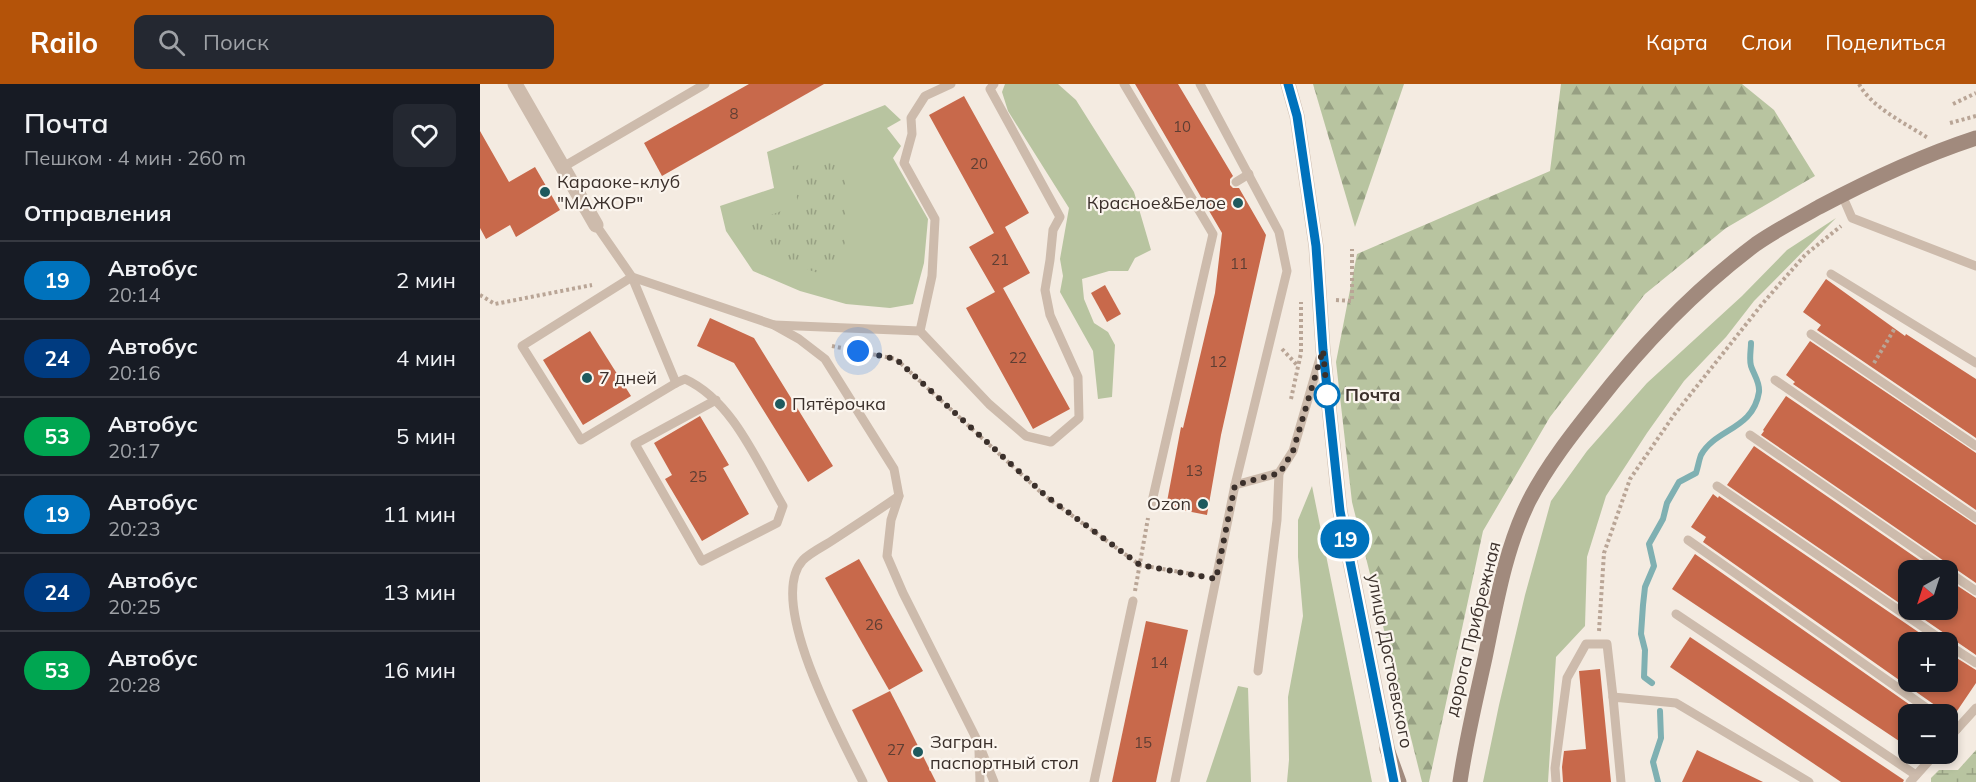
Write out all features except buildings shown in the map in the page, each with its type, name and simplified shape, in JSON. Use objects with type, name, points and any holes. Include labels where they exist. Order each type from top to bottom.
[{"type":"main road","name":"дорога Прибрежная","points":[[1460,782],[1467,735],[1498,591],[1529,501],[1573,434],[1622,371],[1677,313],[1728,266],[1766,238],[1893,169],[1936,151],[1976,138]]},
{"type":"main road","points":[[1453,782],[1467,735]]},
{"type":"main road","points":[[1387,749],[1400,782]]},
{"type":"street","points":[[515,84],[596,225]]},
{"type":"street","name":"улица Достоевского","points":[[1288,84],[1297,116],[1316,246],[1323,350],[1340,511],[1394,782]]},
{"type":"lane","points":[[563,167],[705,84]]},
{"type":"lane","points":[[920,331],[932,276],[935,219],[904,163],[912,134],[911,118],[925,96],[951,84]]},
{"type":"lane","points":[[1124,84],[1200,203],[1213,234],[1151,506]]},
{"type":"lane","points":[[1175,782],[1235,485],[1287,271],[1279,232],[1200,84]]},
{"type":"lane","points":[[774,325],[920,331],[989,404],[1026,436],[1051,442],[1079,418],[1078,377],[1050,315],[1044,290],[1053,230],[1060,217],[989,86]]},
{"type":"lane","points":[[1236,182],[1249,174]]},
{"type":"lane","points":[[1842,195],[1852,218],[1976,266]]},
{"type":"lane","points":[[596,225],[632,277],[676,382]]},
{"type":"lane","points":[[1831,274],[1976,363]]},
{"type":"lane","points":[[632,277],[774,325],[799,339],[825,359],[894,469],[899,496],[891,520],[887,556],[903,593],[978,742],[994,782]]},
{"type":"lane","points":[[632,277],[522,346],[581,440],[676,382],[685,379],[716,400],[734,422],[783,506],[777,523],[702,561],[635,444],[716,400]]},
{"type":"lane","points":[[1810,334],[1976,446]]},
{"type":"lane","points":[[1258,671],[1277,520],[1280,473],[1293,451],[1323,350]]},
{"type":"lane","points":[[1775,380],[1976,518]]},
{"type":"lane","points":[[1750,435],[1931,560]]},
{"type":"lane","points":[[1235,485],[1280,473]]},
{"type":"lane","points":[[1716,486],[1930,632]]},
{"type":"lane","points":[[863,782],[836,729],[806,658],[794,619],[792,584],[802,560],[899,496]]},
{"type":"lane","points":[[1688,540],[1921,704]]},
{"type":"lane","points":[[1958,578],[1976,591]]},
{"type":"lane","points":[[1094,782],[1133,601]]},
{"type":"lane","points":[[1676,614],[1913,778],[1926,764]]},
{"type":"lane","points":[[1556,782],[1555,768],[1567,678],[1586,644],[1607,644],[1621,782]]},
{"type":"lane","points":[[1958,651],[1976,663]]},
{"type":"lane","points":[[1613,697],[1676,703],[1809,782]]},
{"type":"lane","points":[[1958,728],[1976,708]]},
{"type":"lane","points":[[978,742],[980,782]]},
{"type":"path","points":[[1859,84],[1865,95],[1930,139],[1936,151]]},
{"type":"path","points":[[1953,104],[1976,93]]},
{"type":"path","points":[[1950,123],[1976,116]]},
{"type":"path","points":[[1598,644],[1604,553],[1630,479],[1674,415],[1763,303],[1805,255],[1852,218]]},
{"type":"path","points":[[480,295],[495,304],[598,284]]},
{"type":"path","points":[[1868,373],[1901,317]]},
{"type":"path","points":[[1271,337],[1298,366]]},
{"type":"path","points":[[799,339],[896,359],[1046,496],[1140,565],[1216,579]]},
{"type":"path","points":[[1133,601],[1151,506]]},
{"type":"green space","points":[[1005,84],[1058,84],[1076,100],[1134,192],[1151,250],[1135,258],[1128,271],[1109,271],[1082,279],[1084,299],[1094,323],[1108,332],[1115,345],[1112,397],[1098,399],[1093,351],[1060,292],[1063,276],[1060,259],[1069,208],[1008,111],[1002,92]]},
{"type":"green space","points":[[1313,84],[1404,84],[1355,227]]},
{"type":"green space","points":[[1561,84],[1742,84],[1774,110],[1815,176],[1726,228],[1645,294],[1550,417],[1483,531],[1429,782],[1422,782],[1352,502],[1336,362],[1357,254],[1550,171]]},
{"type":"green space","points":[[885,105],[901,120],[887,128],[901,146],[893,158],[928,219],[924,263],[913,304],[890,308],[846,304],[800,291],[753,271],[726,231],[720,206],[774,188],[767,152]]},
{"type":"green space","points":[[845,160],[846,238],[836,279],[769,253],[748,223],[798,205],[792,166]]},
{"type":"green space","points":[[1836,218],[1754,301],[1726,337],[1684,381],[1606,496],[1587,557],[1585,626],[1556,657],[1548,782],[1483,782],[1525,595],[1551,501],[1587,451],[1647,383],[1742,296],[1787,250]]},
{"type":"green space","points":[[1312,486],[1372,782],[1287,782],[1288,697],[1303,616],[1298,557],[1298,520]]},
{"type":"green space","points":[[1238,686],[1248,688],[1251,782],[1206,782]]},
{"type":"green space","points":[[1976,750],[1976,782],[1931,782],[1931,778],[1939,770],[1958,770]]},
{"type":"waterway","points":[[1652,683],[1644,677],[1645,650],[1641,634],[1645,587],[1654,566],[1649,544],[1679,482],[1696,473],[1701,455],[1708,446],[1742,422],[1755,405],[1759,388],[1750,363],[1751,343]]},
{"type":"waterway","points":[[1658,782],[1653,762],[1661,738],[1660,711]]},
{"type":"bus line","name":"19","points":[[1288,84],[1297,116],[1316,246],[1323,350],[1340,511],[1394,782]]},
{"type":"place","name":"Караоке-клуб \"МАЖОР\"","points":[[545,192]]},
{"type":"place","name":"Красное&Белое","points":[[1238,203]]},
{"type":"place","name":"7 дней","points":[[587,378]]},
{"type":"place","name":"Почта","points":[[1327,395]]},
{"type":"place","name":"Пятёрочка","points":[[780,404]]},
{"type":"place","name":"Ozon","points":[[1203,504]]},
{"type":"place","name":"Загран. паспортный стол","points":[[918,752]]},
{"type":"route","points":[[858,351],[896,359],[1046,496],[1140,565],[1216,579],[1235,485],[1280,473],[1293,451],[1323,350],[1327,395]]}]
